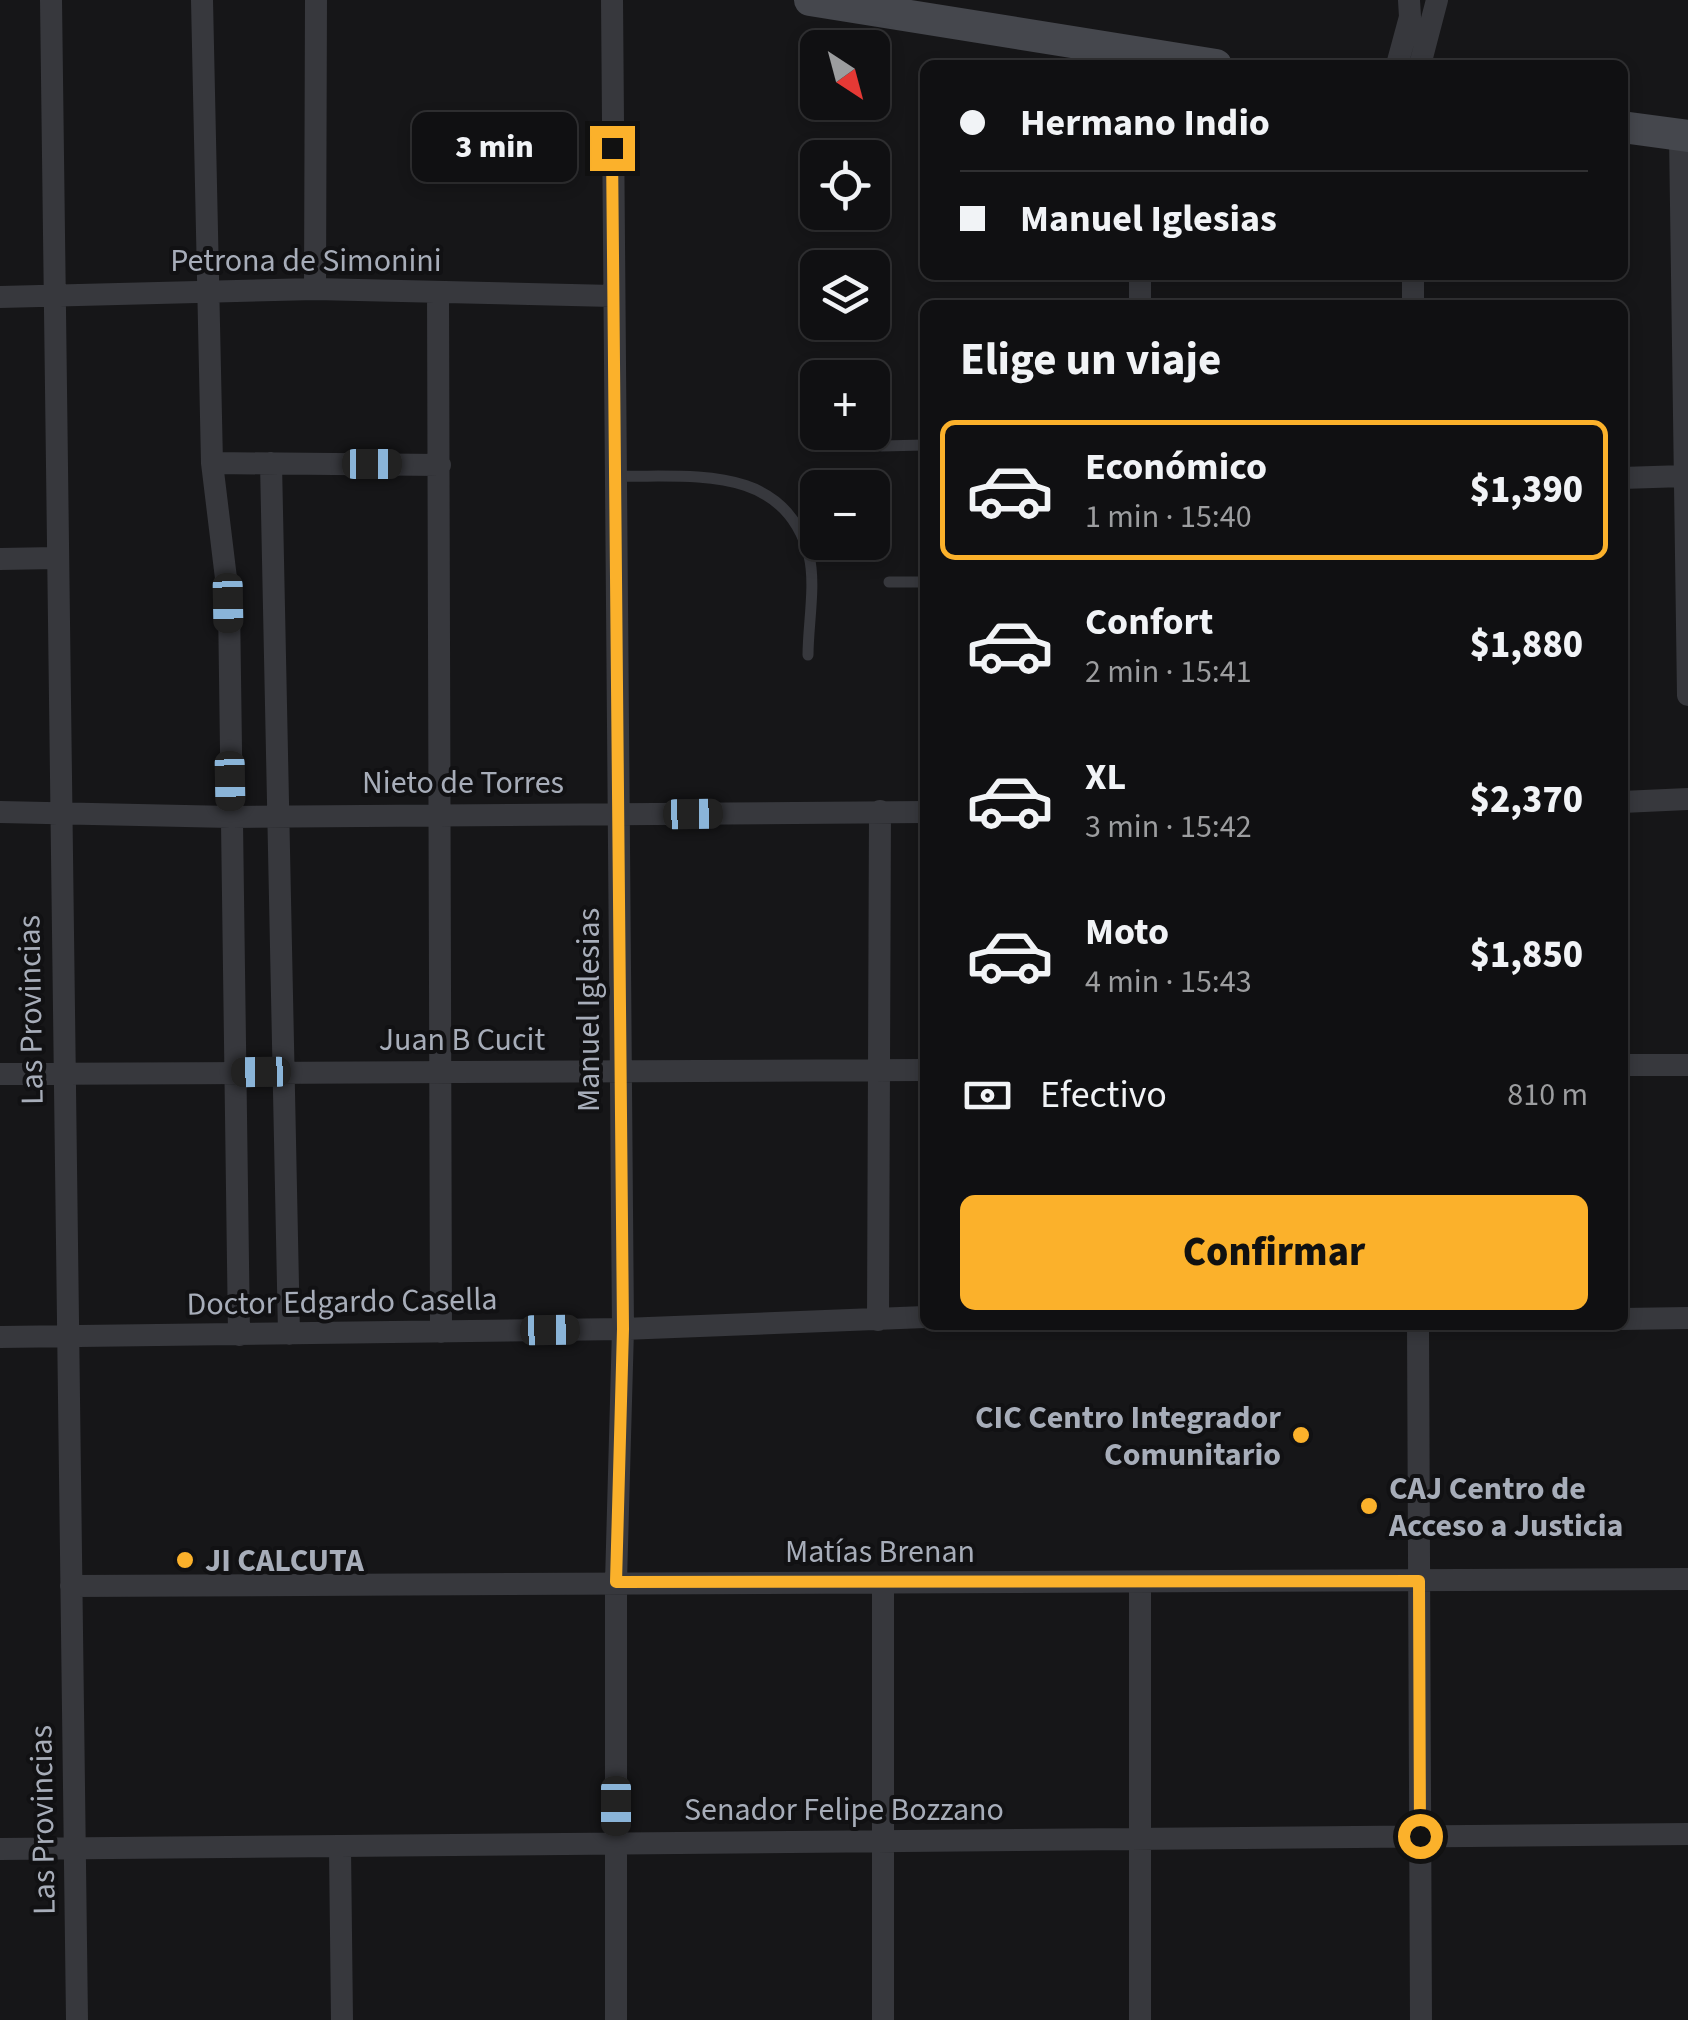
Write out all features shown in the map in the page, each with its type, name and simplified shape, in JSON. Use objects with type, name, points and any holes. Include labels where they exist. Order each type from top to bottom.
[{"type":"main road","points":[[810,0],[1141,59]]},
{"type":"main road","points":[[1628,127],[1684,136]]},
{"type":"street","name":"Las Provincias","points":[[51,0],[58,296],[56,558],[77,2020]]},
{"type":"street","points":[[202,0],[212,463],[228,603],[239,1334]]},
{"type":"street","points":[[315,289],[316,0]]},
{"type":"street","name":"Manuel Iglesias","points":[[612,0],[623,1329],[616,1582],[616,2020]]},
{"type":"street","points":[[1399,60],[1407,34],[1408,0]]},
{"type":"street","points":[[1421,60],[1437,0]]},
{"type":"street","points":[[1684,136],[1688,695]]},
{"type":"street","name":"Petrona de Simonini","points":[[0,298],[315,289],[613,296]]},
{"type":"street","points":[[438,292],[437,1072],[441,1332]]},
{"type":"street","points":[[212,463],[440,464]]},
{"type":"street","points":[[271,464],[289,1334]]},
{"type":"street","points":[[1628,478],[1684,476]]},
{"type":"street","points":[[0,558],[56,558]]},
{"type":"street","points":[[1628,802],[1688,799]]},
{"type":"street","points":[[878,1320],[882,1070],[880,811]]},
{"type":"street","name":"Nieto de Torres","points":[[0,812],[231,816],[920,812]]},
{"type":"street","points":[[1628,1065],[1688,1065]]},
{"type":"street","name":"Juan B Cucit","points":[[0,1074],[920,1070]]},
{"type":"street","name":"Doctor Edgardo Casella","points":[[0,1337],[623,1329],[920,1317]]},
{"type":"street","points":[[1628,1319],[1688,1318]]},
{"type":"street","points":[[1418,1330],[1421,2020]]},
{"type":"street","name":"Matías Brenan","points":[[71,1586],[1688,1579]]},
{"type":"street","points":[[1140,1583],[1140,2020]]},
{"type":"street","points":[[882,1584],[883,2020]]},
{"type":"street","name":"Senador Felipe Bozzano","points":[[0,1849],[1688,1834]]},
{"type":"street","points":[[340,1848],[342,2020]]},
{"type":"lane","points":[[890,446],[920,445]]},
{"type":"lane","points":[[614,476],[732,478],[766,492],[791,519],[809,556],[808,656]]},
{"type":"lane","points":[[889,582],[920,582]]},
{"type":"place","name":"CIC Centro Integrador Comunitario","points":[[1301,1435]]},
{"type":"place","name":"CAJ Centro de Acceso a Justicia","points":[[1369,1506]]},
{"type":"place","name":"JI CALCUTA","points":[[185,1560]]},
{"type":"route","points":[[612,148],[623,1329],[616,1582],[1419,1581],[1420,1836]]}]
